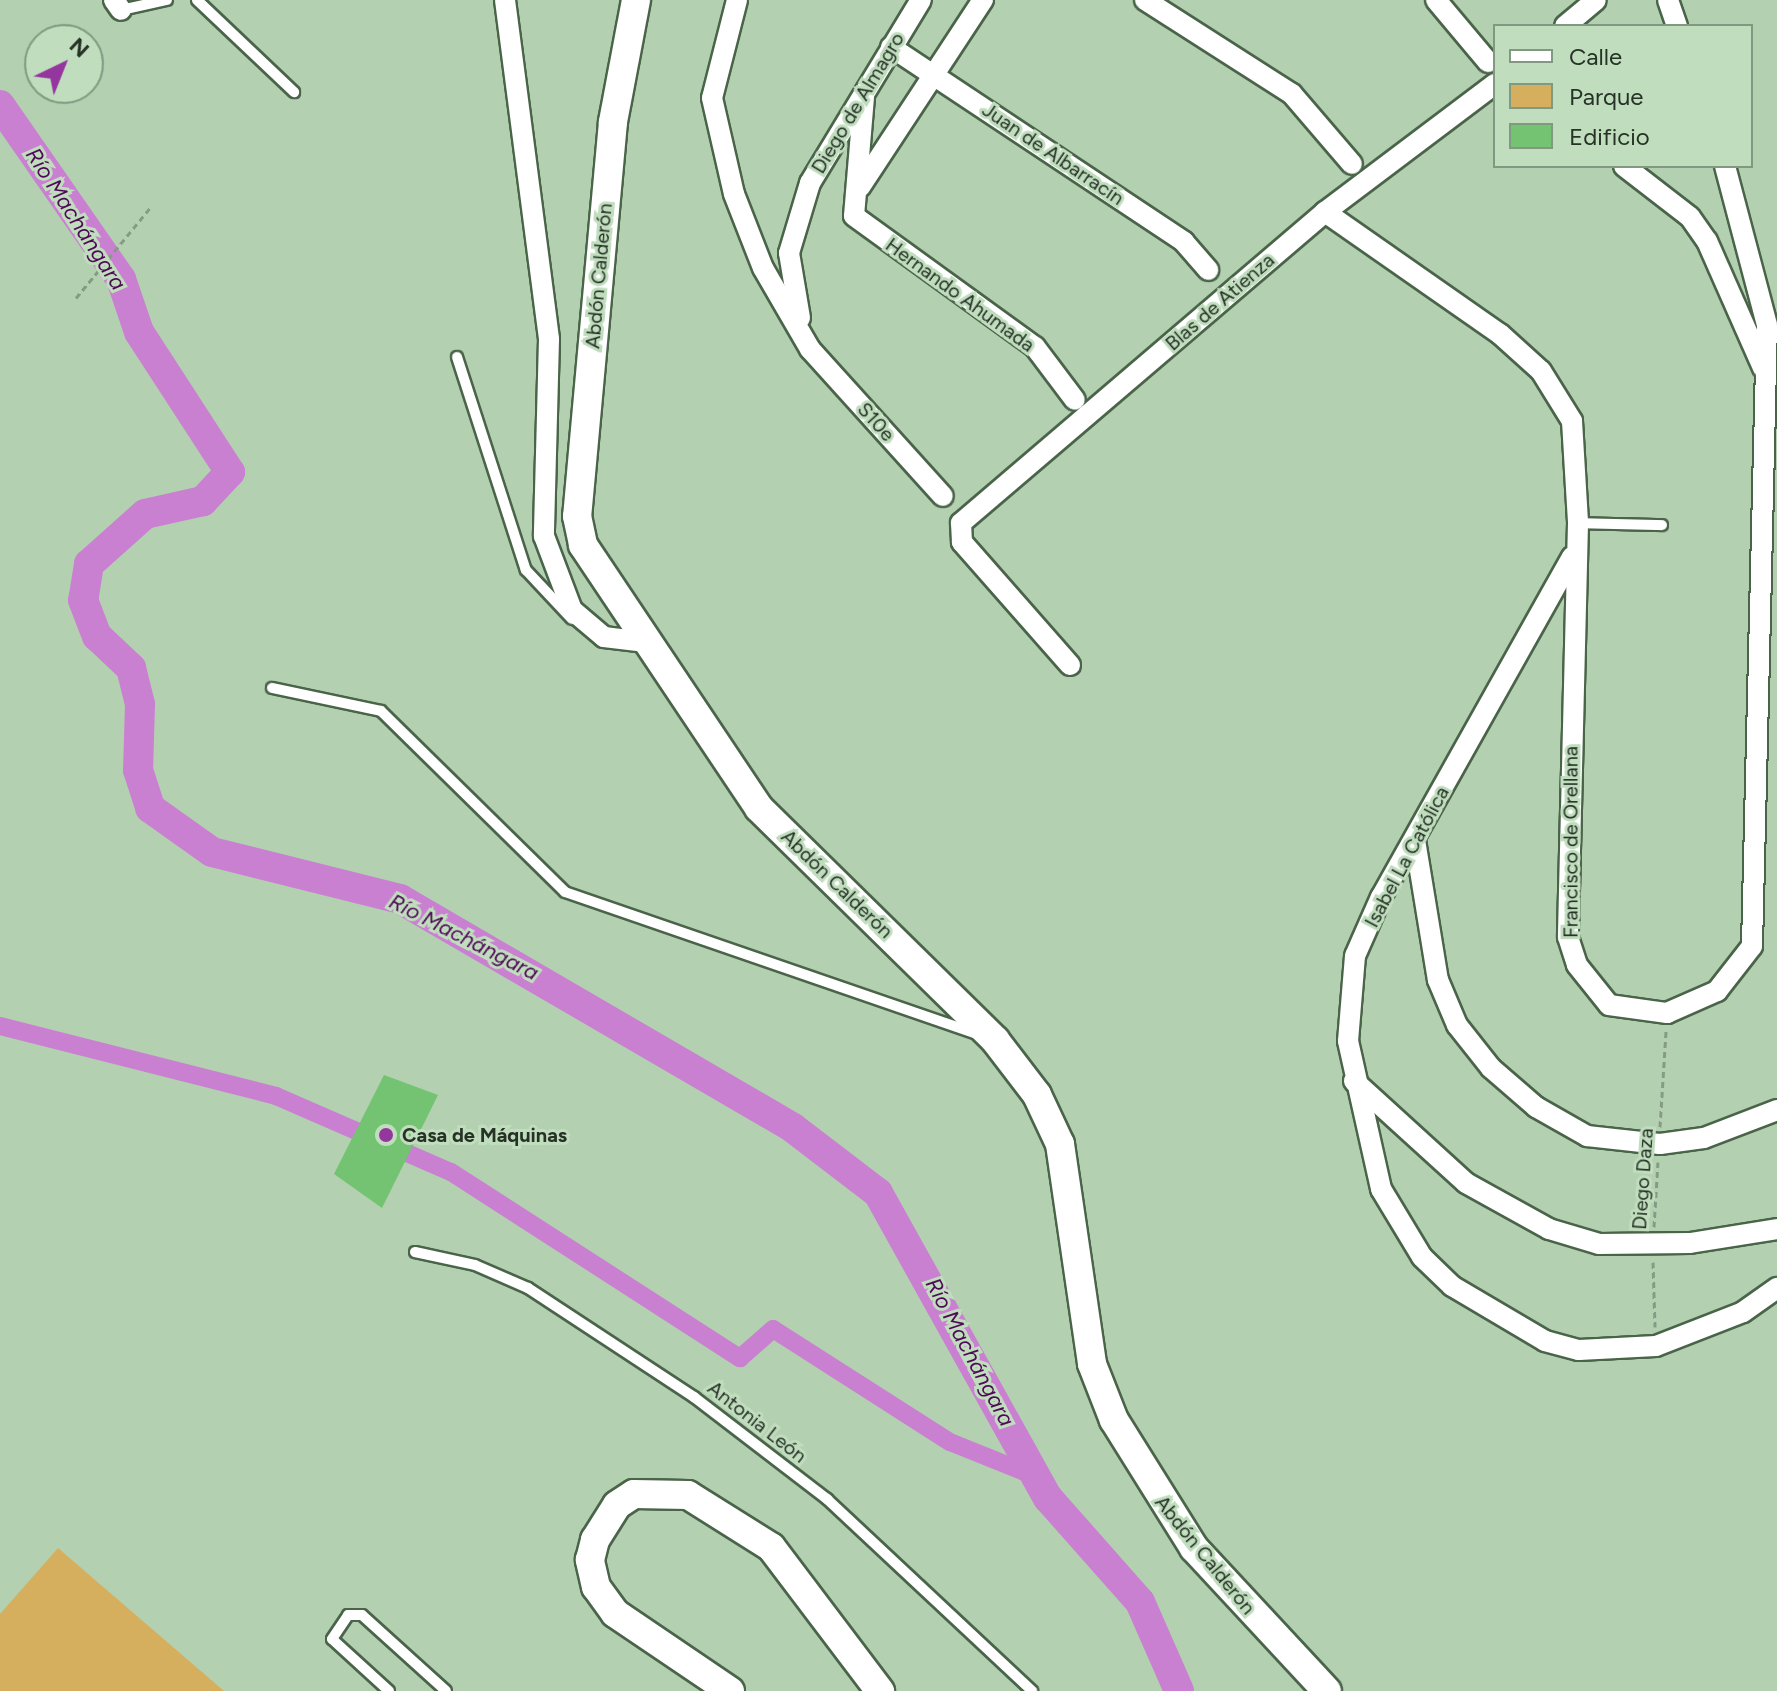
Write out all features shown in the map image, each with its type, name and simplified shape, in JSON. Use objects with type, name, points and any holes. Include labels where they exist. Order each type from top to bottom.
[{"type":"street","points":[[505,0],[550,352],[544,536],[560,590],[592,629],[642,642]]},
{"type":"street","name":"Abdón Calderón","points":[[636,0],[613,122],[577,516],[595,570],[759,808],[995,1040],[1037,1095],[1060,1144],[1092,1364],[1114,1420],[1194,1548],[1327,1691]]},
{"type":"street","name":"S10e","points":[[737,0],[712,98],[734,194],[763,268],[810,349],[943,496]]},
{"type":"street","name":"Diego de Almagro","points":[[810,349],[789,253],[810,183],[921,0]]},
{"type":"street","points":[[858,190],[983,0]]},
{"type":"street","points":[[1145,0],[1292,94],[1352,164]]},
{"type":"street","points":[[1436,0],[1488,62]]},
{"type":"street","points":[[1567,24],[1596,0]]},
{"type":"street","points":[[1668,0],[1676,24]]},
{"type":"street","name":"Juan de Albarracín","points":[[891,47],[1184,242],[1208,270]]},
{"type":"street","name":"Blas de Atienza","points":[[1070,665],[959,534],[961,523],[1325,212],[1493,87]]},
{"type":"street","points":[[858,190],[864,97]]},
{"type":"street","points":[[1627,168],[1690,217],[1707,241],[1769,383]]},
{"type":"street","points":[[1667,1013],[1717,991],[1752,946],[1769,383],[1767,325],[1726,168]]},
{"type":"street","name":"Hernando Ahumada","points":[[858,190],[859,222],[1035,347],[1075,400]]},
{"type":"street","name":"Francisco de Orellana","points":[[1325,212],[1541,371],[1572,421],[1578,523],[1574,553],[1568,937],[1577,965],[1609,1005],[1667,1013]]},
{"type":"street","name":"Isabel La Católica","points":[[1574,553],[1415,840],[1355,956],[1348,1041],[1354,1081],[1397,1222],[1452,1286],[1545,1341],[1579,1350],[1656,1346],[1743,1312],[1777,1288]]},
{"type":"street","points":[[1415,840],[1438,980],[1457,1025],[1491,1068],[1587,1136],[1660,1144],[1704,1138],[1777,1110]]},
{"type":"street","points":[[1354,1081],[1466,1183],[1507,1209],[1599,1244],[1652,1242],[1777,1229]]},
{"type":"street","points":[[730,1691],[615,1613],[596,1587],[590,1560],[595,1540],[617,1505],[634,1494],[688,1495],[771,1547],[880,1691]]},
{"type":"lane","points":[[118,5],[167,0]]},
{"type":"lane","points":[[197,0],[294,92]]},
{"type":"lane","points":[[457,357],[526,570],[545,599],[592,629]]},
{"type":"lane","points":[[1578,523],[1662,525]]},
{"type":"lane","points":[[272,688],[381,711],[565,892],[995,1040]]},
{"type":"lane","name":"Antonia León","points":[[415,1252],[475,1265],[528,1288],[694,1397],[827,1499],[1032,1691]]},
{"type":"lane","points":[[389,1691],[332,1639],[348,1615],[362,1615],[446,1691]]},
{"type":"path","points":[[76,298],[150,208]]},
{"type":"path","name":"Diego Daza","points":[[1656,1346],[1652,1242],[1667,1013]]},
{"type":"green space","points":[[58,1548],[224,1691],[0,1691],[0,1614]]},
{"type":"building","name":"Casa de Máquinas","points":[[384,1075],[438,1095],[382,1208],[334,1174]]},
{"type":"waterway","name":"Río Machángara","points":[[0,105],[121,279],[139,332],[230,472],[203,501],[145,514],[89,564],[83,600],[97,636],[131,668],[140,704],[138,770],[150,808],[212,852],[400,899],[793,1128],[878,1193],[1048,1498],[1140,1602],[1179,1691]]},
{"type":"waterway","points":[[0,1026],[276,1096],[451,1172],[740,1358],[773,1329],[950,1442],[1037,1477]]},
{"type":"place","name":"Casa de Máquinas","points":[[386,1135]]}]
